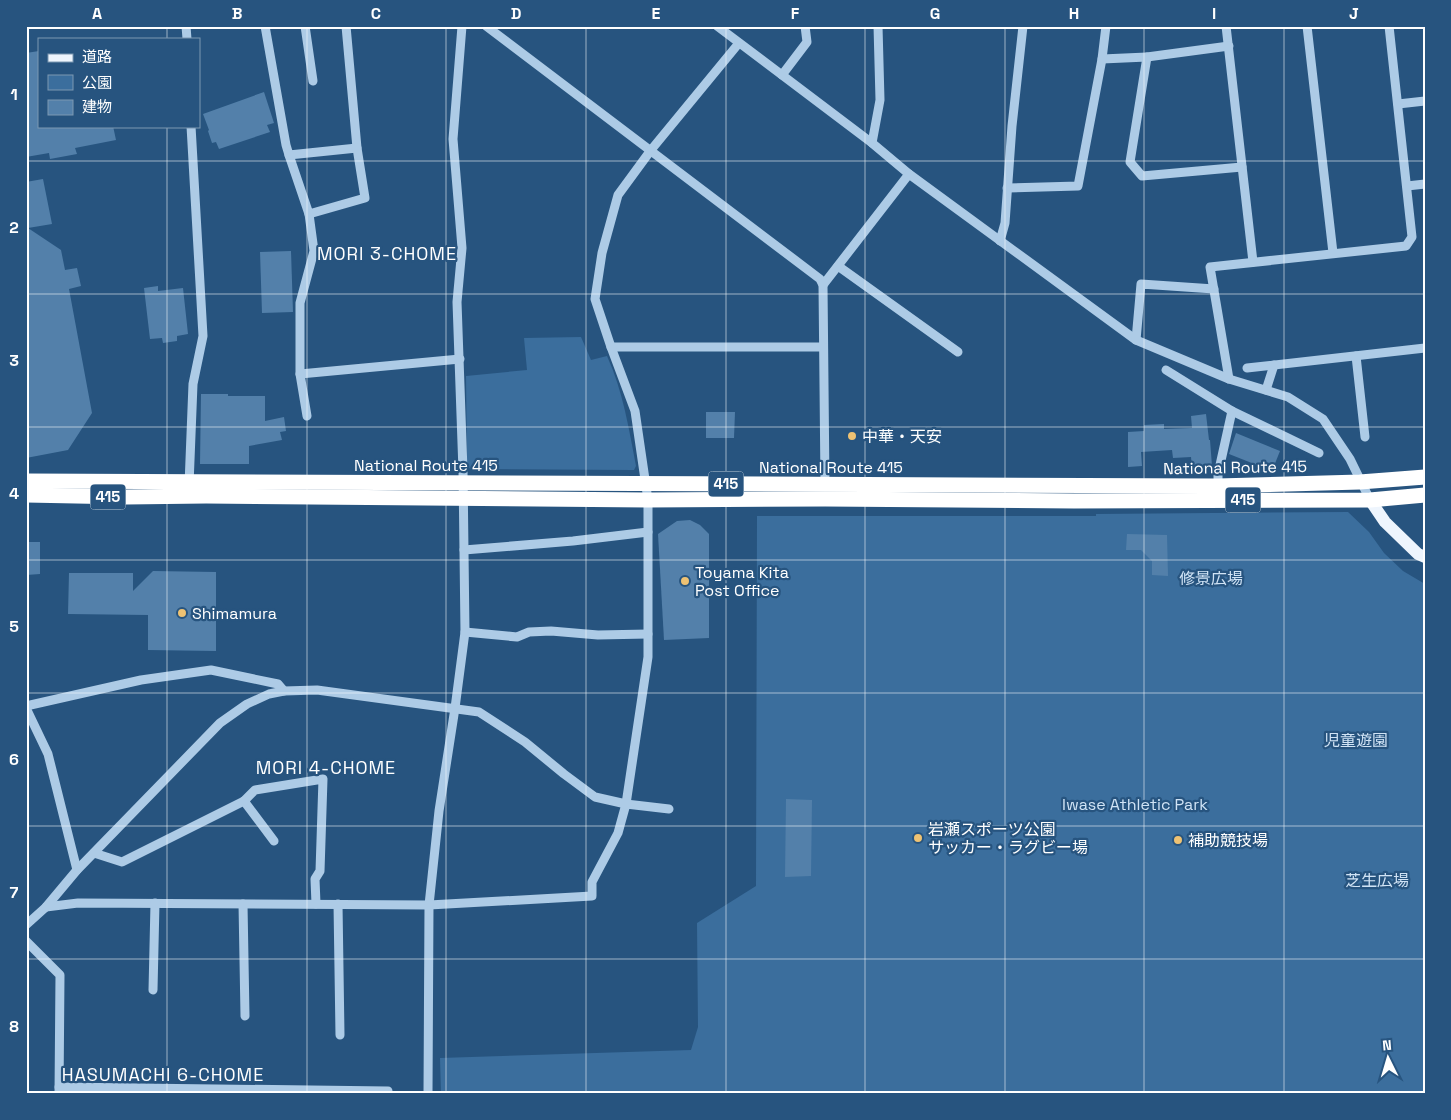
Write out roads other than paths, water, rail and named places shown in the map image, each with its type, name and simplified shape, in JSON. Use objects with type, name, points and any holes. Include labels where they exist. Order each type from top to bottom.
[{"type":"highway","name":"National Route 415","points":[[189,489],[463,499],[648,500],[1218,493],[1425,478]]},
{"type":"highway","name":"National Route 415","points":[[26,491],[126,497],[189,489],[463,482],[824,485],[1218,493],[1370,500],[1425,495]]},
{"type":"main road","points":[[1370,500],[1385,522],[1418,554],[1425,557]]},
{"type":"street","points":[[265,26],[286,145],[309,214],[314,250],[300,303],[300,374],[307,416]]},
{"type":"street","points":[[305,26],[313,81]]},
{"type":"street","points":[[309,214],[364,198],[357,148],[346,26]]},
{"type":"street","points":[[428,1094],[430,905],[439,811],[455,708],[464,632],[463,482],[458,302],[462,248],[453,139],[462,26]]},
{"type":"street","points":[[486,26],[820,279],[822,285],[824,485]]},
{"type":"street","points":[[717,26],[727,30],[739,43],[872,143],[909,174],[1136,340],[1229,379],[1288,397],[1323,419],[1350,459],[1370,500]]},
{"type":"street","points":[[782,76],[807,42],[805,26]]},
{"type":"street","points":[[872,143],[880,100],[878,26]]},
{"type":"street","points":[[1000,241],[1005,223],[1012,126],[1023,26]]},
{"type":"street","points":[[1007,188],[1078,186],[1102,59],[1106,26]]},
{"type":"street","points":[[1226,26],[1253,262]]},
{"type":"street","points":[[1307,26],[1333,253]]},
{"type":"street","points":[[1229,379],[1210,267],[1406,246],[1412,237],[1389,26]]},
{"type":"street","points":[[46,907],[78,903],[430,905],[592,896],[592,882],[618,833],[626,804],[648,657],[647,483],[635,411],[595,299],[602,253],[618,195],[651,150],[739,43]]},
{"type":"street","points":[[1102,59],[1147,57],[1229,46]]},
{"type":"street","points":[[1147,57],[1130,162],[1142,176],[1242,167]]},
{"type":"street","points":[[1398,104],[1425,101]]},
{"type":"street","points":[[189,489],[193,384],[203,336],[192,128]]},
{"type":"street","points":[[289,155],[357,148]]},
{"type":"street","points":[[822,285],[909,174]]},
{"type":"street","points":[[1407,186],[1425,184]]},
{"type":"street","points":[[838,266],[958,352]]},
{"type":"street","points":[[1136,340],[1140,284],[1214,289]]},
{"type":"street","points":[[611,347],[823,347]]},
{"type":"street","points":[[1247,368],[1425,348]]},
{"type":"street","points":[[1356,356],[1365,437]]},
{"type":"street","points":[[300,374],[460,359]]},
{"type":"street","points":[[1266,390],[1274,364]]},
{"type":"street","points":[[1166,370],[1232,411],[1319,453]]},
{"type":"street","points":[[1218,493],[1218,474],[1232,411]]},
{"type":"street","points":[[464,550],[573,541],[648,532]]},
{"type":"street","points":[[464,632],[517,637],[529,632],[551,631],[598,635],[648,634]]},
{"type":"street","points":[[77,870],[48,754],[26,707],[141,680],[211,670],[278,684],[284,691]]},
{"type":"street","points":[[26,926],[46,907],[77,870],[220,723],[247,704],[270,694],[284,691],[317,690],[479,712],[525,742],[595,797],[626,804],[669,809]]},
{"type":"street","points":[[94,853],[122,862],[244,801],[255,790],[323,779],[320,872],[315,879],[316,904]]},
{"type":"street","points":[[244,801],[274,841]]},
{"type":"street","points":[[153,990],[155,903]]},
{"type":"street","points":[[243,904],[245,1016]]},
{"type":"street","points":[[338,904],[340,1035]]},
{"type":"street","points":[[26,941],[60,975],[59,1090],[388,1091]]},
{"type":"place","name":"中華・天安","points":[[852,436]]},
{"type":"place","name":"Toyama Kita Post Office","points":[[685,581]]},
{"type":"place","name":"Shimamura","points":[[182,613]]},
{"type":"place","name":"岩瀬スポーツ公園 サッカー・ラグビー場","points":[[918,838]]},
{"type":"place","name":"補助競技場","points":[[1178,840]]},
{"type":"district","name":"MORI 3-CHOME","points":[[387,254]]},
{"type":"district","name":"MORI 4-CHOME","points":[[326,768]]},
{"type":"district","name":"HASUMACHI 6-CHOME","points":[[163,1075]]},
{"type":"park label","name":"修景広場","points":[[1211,578]]},
{"type":"park label","name":"児童遊園","points":[[1356,740]]},
{"type":"park label","name":"Iwase Athletic Park","points":[[1135,804]]},
{"type":"park label","name":"芝生広場","points":[[1377,880]]}]
